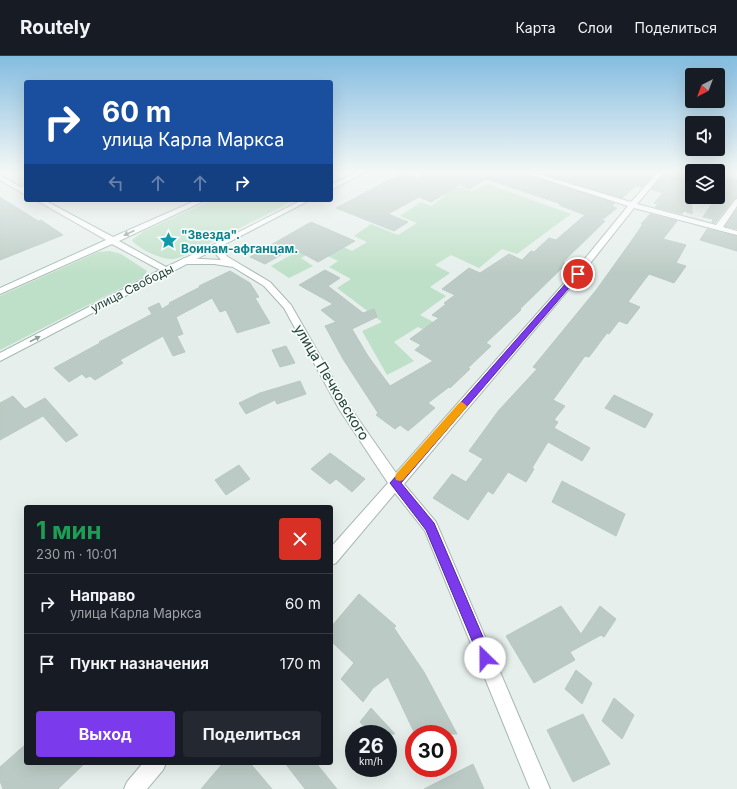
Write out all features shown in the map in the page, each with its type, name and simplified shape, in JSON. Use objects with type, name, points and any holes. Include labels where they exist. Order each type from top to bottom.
[{"type":"street","points":[[50,206],[166,270]]},
{"type":"street","points":[[0,291],[186,206]]},
{"type":"street","name":"улица Свободы","points":[[0,357],[166,270],[218,246],[295,206]]},
{"type":"street","points":[[333,556],[578,274],[631,206]]},
{"type":"street","points":[[637,206],[737,233]]},
{"type":"street","points":[[718,228],[733,206]]},
{"type":"street","points":[[218,246],[220,254],[225,259],[242,268]]},
{"type":"street","points":[[184,261],[221,261],[242,268]]},
{"type":"street","name":"улица Печковского","points":[[242,268],[266,284],[288,307],[343,406],[395,483],[431,527],[540,789]]},
{"type":"street","points":[[134,789],[154,765]]},
{"type":"green space","points":[[198,206],[283,206],[189,254],[174,259],[163,258],[139,247],[132,240],[144,231]]},
{"type":"green space","points":[[415,206],[549,206],[571,214],[517,254],[502,249],[479,268],[451,255],[435,265],[450,273],[430,287],[446,296],[420,315],[443,327],[433,334],[418,327],[394,342],[414,361],[387,375],[362,331],[382,322],[337,288],[351,279],[329,267],[338,261],[315,250],[301,258],[313,266],[289,278],[271,266],[315,242],[343,247],[352,251],[367,242],[354,236],[371,224],[398,235],[417,223],[400,216]]},
{"type":"green space","points":[[110,251],[121,254],[147,271],[143,277],[0,350],[0,296],[98,252]]},
{"type":"building","points":[[0,206],[15,206],[38,221],[41,220],[63,235],[0,260]]},
{"type":"building","points":[[339,206],[402,206],[388,214],[408,222],[394,231],[336,208]]},
{"type":"building","points":[[562,206],[613,206],[617,208],[602,220],[605,221],[563,262],[566,264],[486,343],[491,346],[468,368],[470,369],[450,388],[449,387],[428,403],[435,408],[408,431],[400,425],[395,429],[376,415],[378,413],[343,359],[325,326],[336,322],[321,310],[333,304],[299,285],[325,270],[340,278],[328,286],[363,313],[374,309],[377,317],[352,329],[368,356],[390,386],[433,361],[415,350],[421,345],[410,339],[439,318],[432,315],[455,295],[442,289],[469,268],[480,273],[509,254],[522,260],[531,251],[534,252],[549,238],[556,240],[585,215]]},
{"type":"building","points":[[692,206],[692,214],[684,211],[682,214],[655,207]]},
{"type":"building","points":[[710,206],[728,206],[715,223],[712,222],[713,219],[703,217]]},
{"type":"building","points":[[737,209],[737,229],[725,226]]},
{"type":"building","points":[[650,214],[677,221],[663,239],[686,245],[676,263],[686,266],[674,283],[649,274],[628,302],[640,307],[627,324],[619,321],[609,334],[607,333],[589,357],[585,356],[553,400],[565,406],[554,420],[558,422],[554,428],[590,448],[582,461],[548,442],[532,468],[534,469],[526,482],[508,472],[493,494],[488,491],[468,520],[433,498],[452,474],[466,482],[483,459],[469,451],[499,410],[537,369],[533,367],[597,289],[643,224],[641,224]]},
{"type":"building","points":[[311,222],[355,241],[318,262],[293,248],[265,264],[250,257]]},
{"type":"building","points":[[707,229],[737,236],[737,251],[700,240]]},
{"type":"building","points":[[230,271],[250,283],[259,297],[255,298],[270,323],[237,333],[226,310],[220,312],[212,298],[176,317],[183,334],[177,336],[185,352],[173,356],[163,336],[120,360],[123,363],[95,380],[90,376],[86,378],[82,374],[69,382],[54,368],[152,314],[148,308],[159,303],[162,309],[170,304],[169,303],[200,287],[199,286]]},
{"type":"building","points":[[286,346],[295,363],[280,367],[272,350]]},
{"type":"building","points":[[300,381],[306,394],[277,404],[275,400],[246,414],[239,403],[260,393]]},
{"type":"building","points":[[614,395],[653,414],[645,428],[605,408]]},
{"type":"building","points":[[13,396],[25,409],[45,398],[78,435],[66,442],[43,416],[0,440],[0,403]]},
{"type":"building","points":[[330,453],[365,479],[352,492],[336,479],[330,484],[311,469]]},
{"type":"building","points":[[239,465],[250,479],[226,495],[215,480]]},
{"type":"building","points":[[562,481],[625,514],[616,536],[552,502]]},
{"type":"building","points":[[359,594],[396,626],[394,628],[424,672],[452,725],[411,725],[388,677],[373,688],[363,702],[341,679],[354,663],[333,643],[333,625]]},
{"type":"building","points":[[561,606],[581,634],[600,606],[616,619],[604,637],[601,635],[570,652],[575,660],[534,683],[506,636]]},
{"type":"building","points":[[576,670],[592,683],[582,704],[565,689]]},
{"type":"building","points":[[614,698],[634,715],[622,739],[602,721]]},
{"type":"building","points":[[371,708],[387,725],[363,725],[360,722]]},
{"type":"building","points":[[583,714],[610,764],[573,782],[547,730]]},
{"type":"building","points":[[24,746],[24,765],[83,765],[58,789],[3,789],[0,781],[0,767]]},
{"type":"building","points":[[473,764],[484,789],[424,789],[448,777],[457,777],[457,772]]},
{"type":"building","points":[[221,765],[252,765],[272,789],[201,789]]},
{"type":"building","points":[[287,765],[318,765],[337,789],[305,789]]},
{"type":"slow traffic","points":[[400,477],[462,406]]},
{"type":"place","name":"\"Звезда\". Воинам-афганцам.","points":[[168,241]]},
{"type":"route","points":[[485,658],[431,527],[395,483],[578,274]]}]
